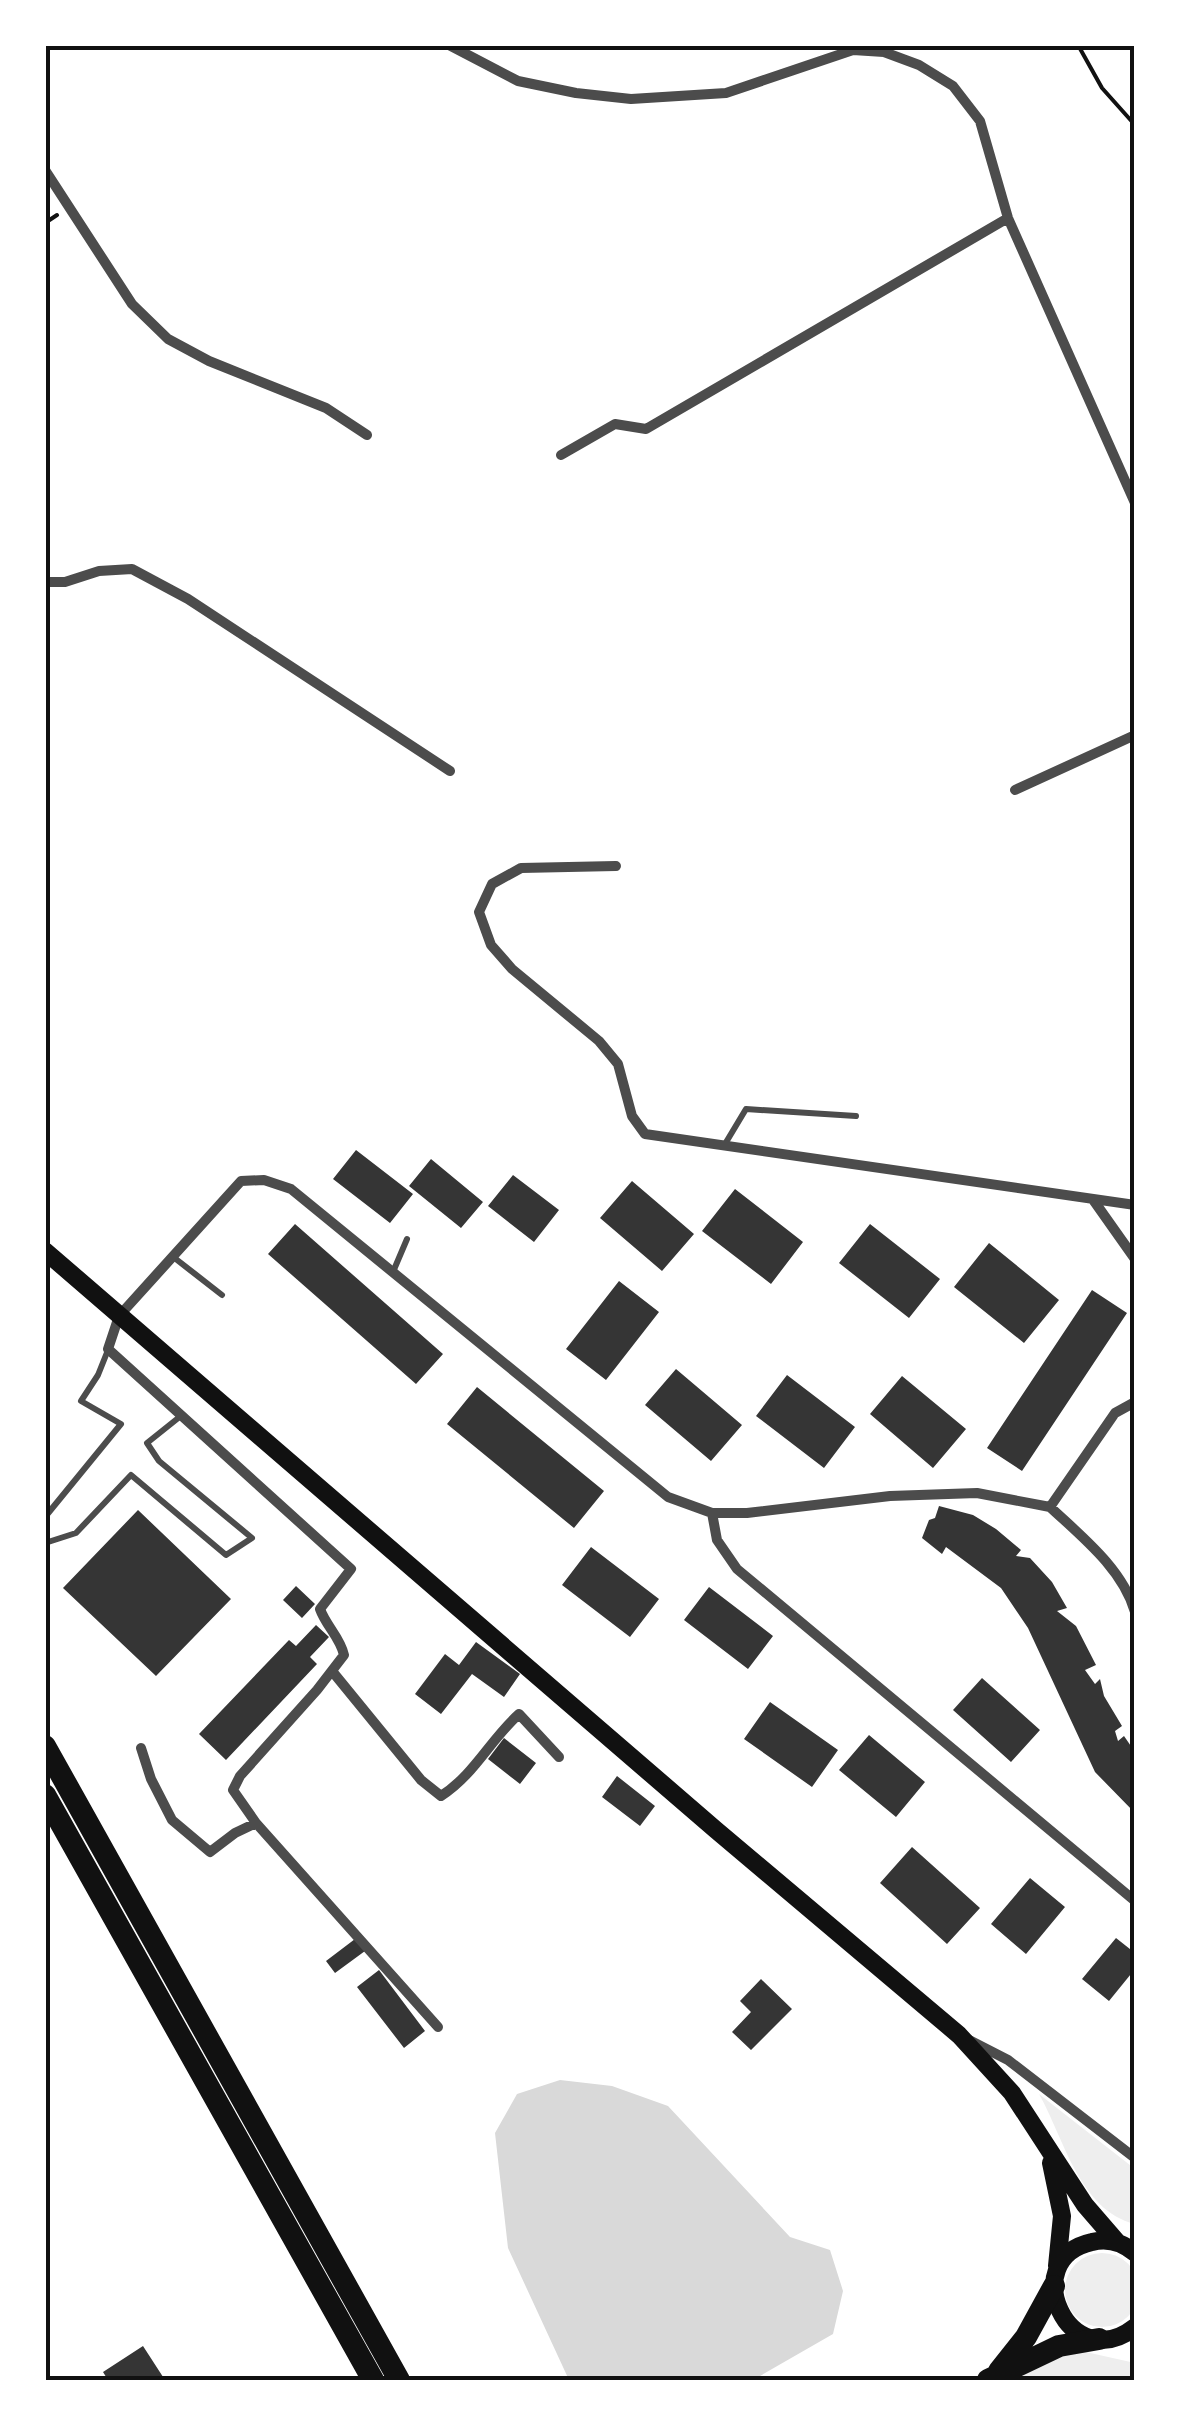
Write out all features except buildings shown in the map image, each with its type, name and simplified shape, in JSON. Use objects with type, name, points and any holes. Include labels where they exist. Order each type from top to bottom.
[{"type":"highway","points":[[45,1746],[399,2380]]},
{"type":"highway","points":[[45,1796],[374,2380]]},
{"type":"highway","points":[[992,2377],[1026,2338],[1055,2278]]},
{"type":"highway","points":[[992,2377],[1059,2346],[1107,2338]]},
{"type":"main road","points":[[45,1251],[959,2035],[1012,2093],[1085,2205],[1128,2246]]},
{"type":"main road","points":[[1049,2152],[1062,2216],[1056,2305],[1065,2322],[1080,2334],[1135,2344]]},
{"type":"main road","points":[[1055,2278],[1066,2256],[1081,2245],[1098,2240],[1128,2246]]},
{"type":"main road","points":[[1107,2338],[1135,2327]]},
{"type":"street","points":[[449,45],[518,81],[631,99],[726,92],[853,50],[884,52],[919,64],[952,86],[980,121],[1008,218],[1135,502]]},
{"type":"street","points":[[45,170],[132,304],[168,339],[209,361],[326,408],[366,434]]},
{"type":"street","points":[[561,455],[615,424],[646,429],[1008,218]]},
{"type":"street","points":[[45,582],[65,582],[99,571],[132,570],[210,613],[450,771]]},
{"type":"street","points":[[1015,790],[1135,735]]},
{"type":"street","points":[[616,866],[521,868],[492,884],[479,912],[491,945],[512,969],[598,1040],[618,1064],[632,1116],[645,1134],[1135,1205]]},
{"type":"street","points":[[438,2028],[256,1823],[233,1790],[240,1776],[344,1655],[342,1643],[325,1622],[320,1608],[352,1569],[108,1349],[119,1316],[240,1182],[264,1180],[291,1189],[668,1497],[712,1512],[748,1513],[890,1496],[977,1494],[1050,1507],[1098,1552],[1131,1598],[1135,1612]]},
{"type":"street","points":[[1094,1201],[1135,1259]]},
{"type":"street","points":[[1050,1507],[1115,1413],[1135,1402]]},
{"type":"street","points":[[712,1512],[717,1540],[737,1569],[1135,1901]]},
{"type":"street","points":[[332,1670],[420,1780],[441,1796],[463,1782],[518,1714],[559,1757]]},
{"type":"street","points":[[142,1748],[151,1779],[172,1820],[210,1852],[256,1823]]},
{"type":"street","points":[[959,2035],[1008,2060],[1135,2158]]},
{"type":"lane","points":[[724,1144],[746,1109],[856,1116]]},
{"type":"lane","points":[[393,1272],[408,1239]]},
{"type":"lane","points":[[172,1256],[222,1295]]},
{"type":"lane","points":[[45,1518],[121,1424],[81,1401],[98,1376],[108,1349]]},
{"type":"lane","points":[[45,1543],[76,1532],[130,1476],[226,1555],[252,1538],[159,1461],[147,1443],[182,1415]]},
{"type":"path","points":[[1078,45],[1102,88],[1135,125]]},
{"type":"path","points":[[45,223],[54,216]]},
{"type":"shaded area","points":[[560,2080],[612,2086],[668,2106],[790,2237],[830,2250],[843,2291],[833,2334],[753,2380],[569,2380],[508,2248],[495,2133],[517,2094]]},
{"type":"shaded area","points":[[1039,2094],[1135,2169],[1135,2224],[1100,2204],[1087,2188]]},
{"type":"shaded area","points":[[1102,2253],[1128,2264],[1139,2290],[1128,2316],[1102,2327],[1076,2316],[1065,2290],[1076,2264]]},
{"type":"shaded area","points":[[1059,2346],[1135,2363],[1135,2380],[988,2380]]}]
